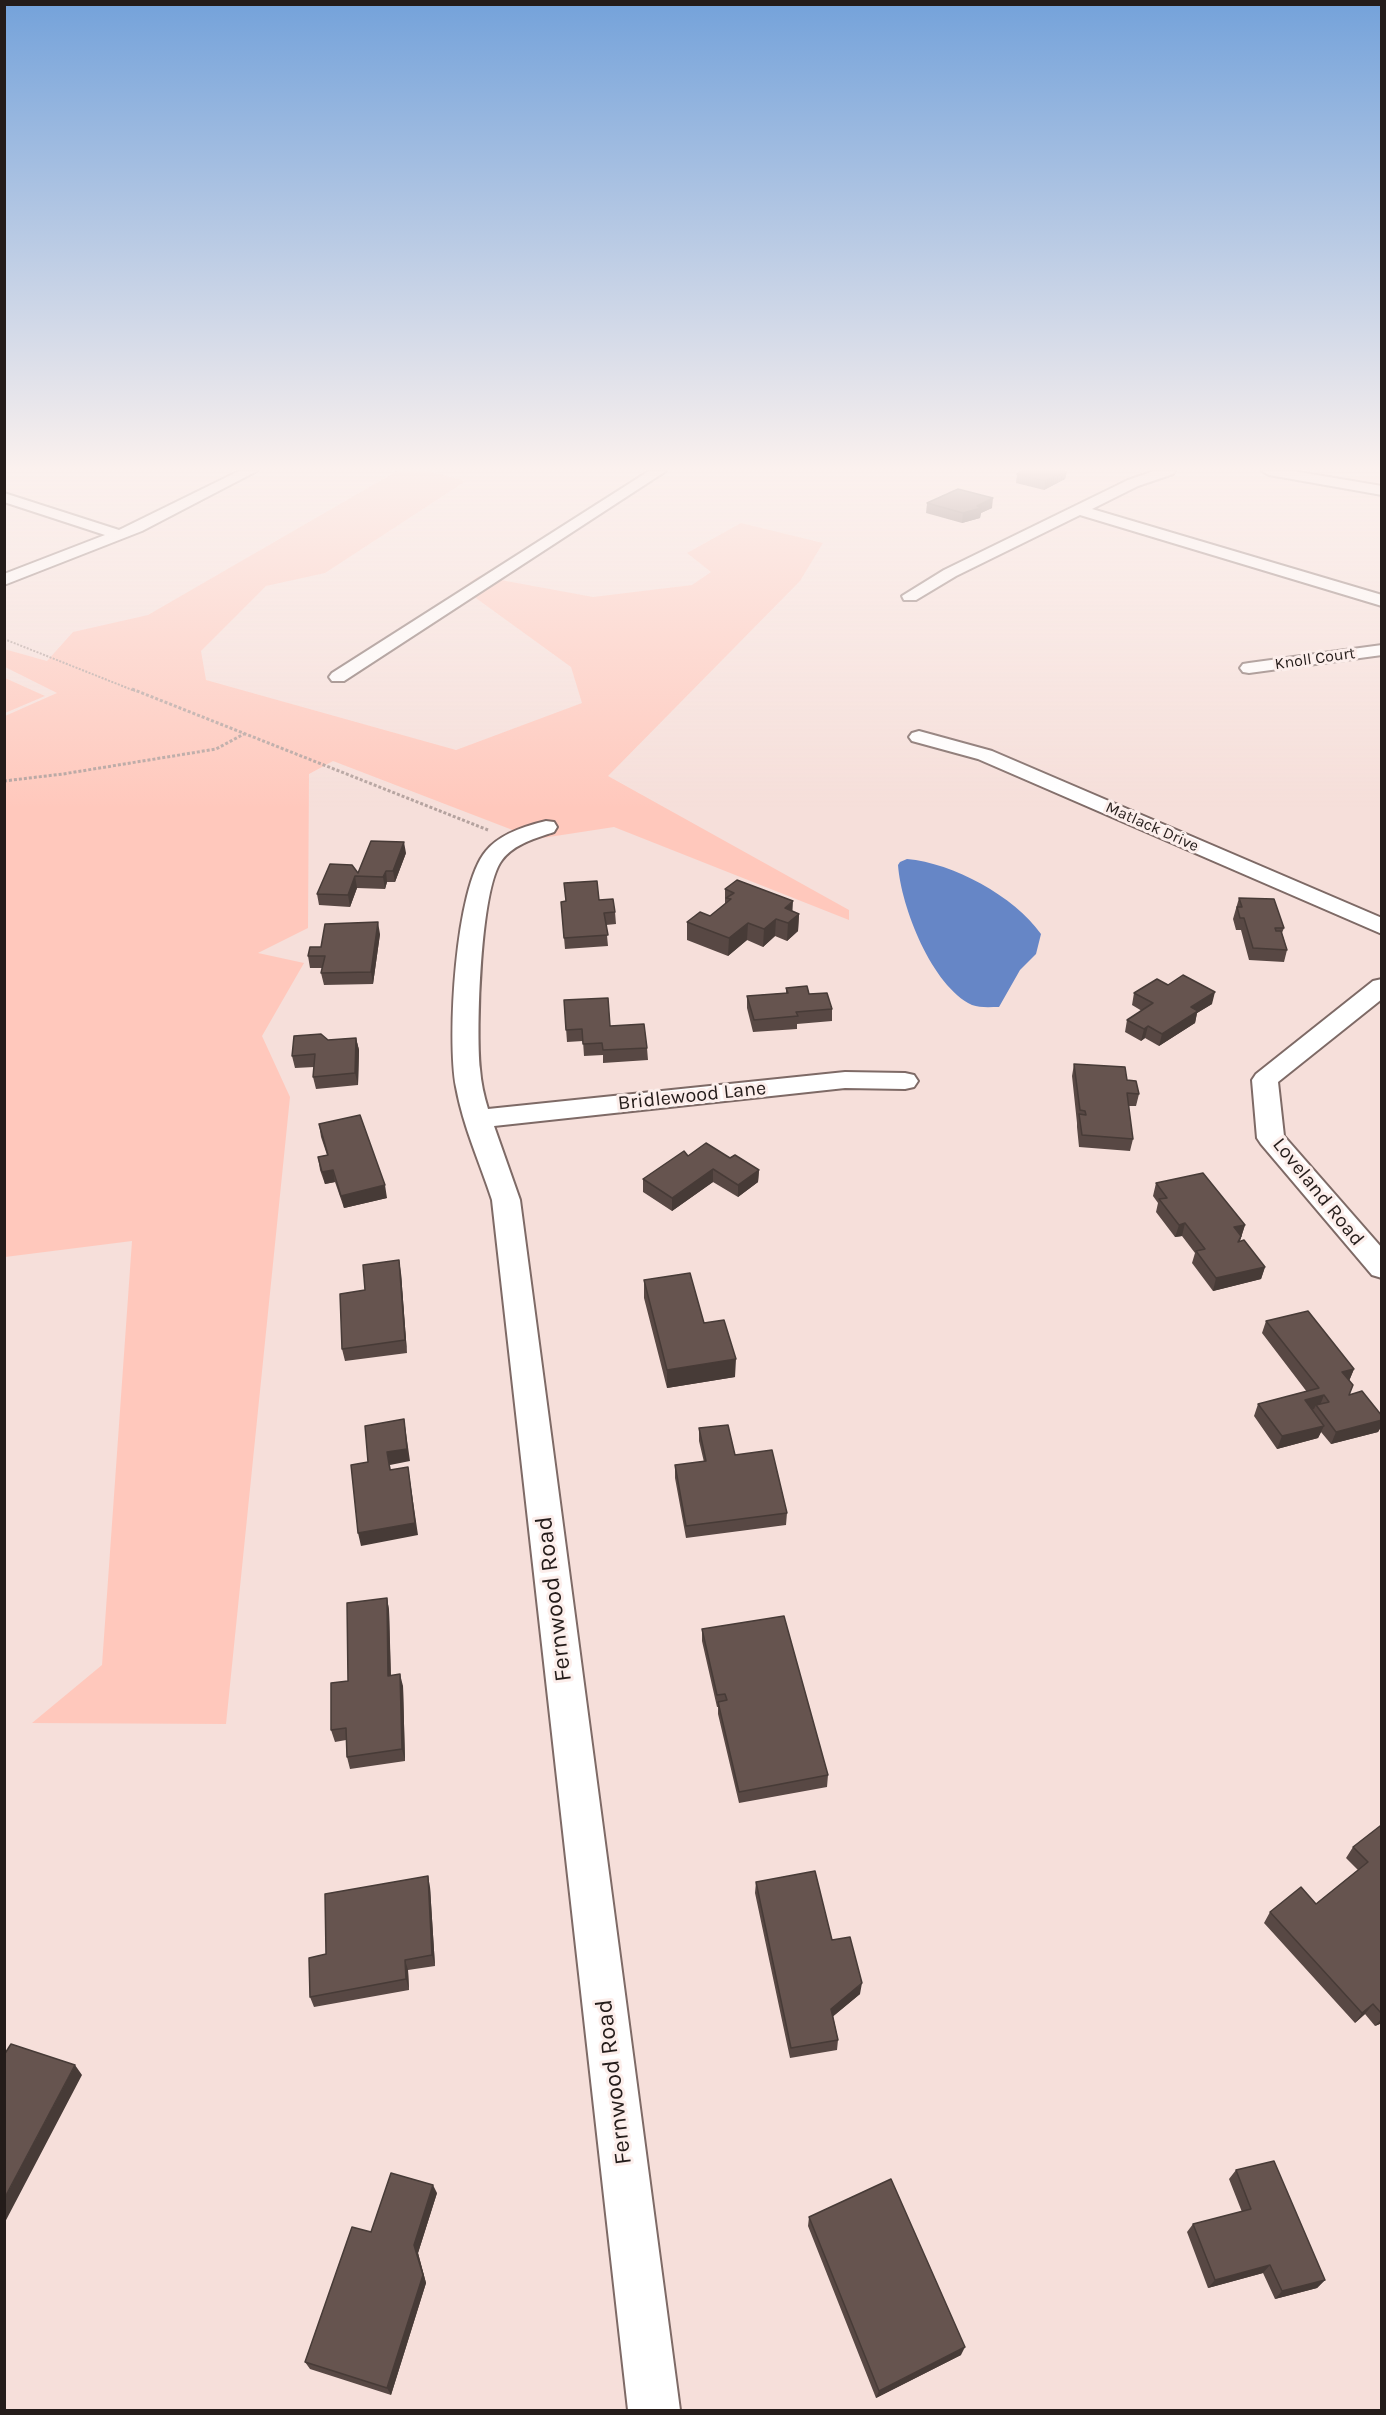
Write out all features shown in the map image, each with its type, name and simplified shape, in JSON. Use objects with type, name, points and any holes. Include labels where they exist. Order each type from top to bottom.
[{"type":"street","points":[[338,677],[483,584]]},
{"type":"street","points":[[910,596],[931,584]]},
{"type":"street","points":[[1329,584],[1382,601]]},
{"type":"street","name":"Knoll Court","points":[[1249,668],[1382,650]]},
{"type":"street","name":"Matlack Drive","points":[[919,737],[985,754],[1382,927]]},
{"type":"street","name":"Fernwood Road","points":[[530,833],[501,847],[488,862],[473,929],[466,1029],[469,1085],[506,1200],[654,2410]]},
{"type":"street","name":"Loveland Road","points":[[1382,987],[1265,1080],[1271,1138],[1382,1268]]},
{"type":"street","name":"Bridlewood Lane","points":[[479,1119],[845,1080],[905,1081]]},
{"type":"path","points":[[4,639],[244,734],[530,833]]},
{"type":"path","points":[[4,781],[216,750],[244,734]]},
{"type":"shaded area","points":[[202,584],[276,584],[266,586],[201,651],[206,680],[456,750],[582,703],[571,667],[462,588],[468,584],[521,584],[593,597],[694,584],[797,584],[608,776],[849,910],[849,920],[614,827],[536,839],[333,761],[309,774],[308,928],[258,953],[304,963],[262,1036],[290,1097],[226,1724],[32,1723],[102,1665],[132,1241],[5,1257],[5,716],[57,693],[5,667],[4,649],[47,661],[73,632],[148,615]]},
{"type":"shaded area","points":[[5,678],[45,696],[5,713]]},
{"type":"water","points":[[907,859],[944,867],[981,884],[1015,907],[1041,934],[1036,954],[1020,970],[999,1007],[972,1005],[957,995],[932,963],[912,923],[900,882],[898,865]]},
{"type":"building","points":[[371,841],[404,842],[393,871],[386,871],[383,877],[355,876],[348,895],[317,894],[330,864],[352,865],[358,873]]},
{"type":"building","points":[[737,880],[793,901],[785,908],[799,914],[788,923],[776,919],[764,929],[748,923],[729,938],[687,922],[700,912],[710,916],[731,899],[726,898],[734,893],[725,889]]},
{"type":"building","points":[[597,881],[599,900],[613,899],[615,912],[604,913],[608,935],[564,938],[561,902],[566,901],[564,883]]},
{"type":"building","points":[[1239,898],[1274,899],[1284,928],[1275,928],[1276,931],[1281,931],[1287,950],[1253,948],[1244,918],[1240,918],[1237,907],[1242,907]]},
{"type":"building","points":[[378,922],[371,972],[321,973],[325,956],[308,956],[310,947],[321,947],[325,924]]},
{"type":"building","points":[[1183,975],[1215,992],[1191,1007],[1198,1011],[1162,1034],[1148,1026],[1144,1029],[1127,1020],[1153,1003],[1134,993],[1157,979],[1168,985]]},
{"type":"building","points":[[807,986],[809,994],[827,993],[832,1009],[796,1012],[798,1016],[754,1020],[747,996],[788,993],[786,988]]},
{"type":"building","points":[[608,998],[610,1026],[644,1024],[647,1048],[603,1050],[602,1043],[583,1044],[582,1029],[566,1030],[564,1000]]},
{"type":"building","points":[[321,1034],[328,1040],[356,1038],[355,1073],[313,1077],[315,1054],[292,1056],[294,1036]]},
{"type":"building","points":[[1074,1064],[1125,1067],[1127,1080],[1136,1081],[1139,1094],[1127,1093],[1133,1139],[1082,1135],[1079,1114],[1086,1115],[1085,1111],[1080,1110]]},
{"type":"building","points":[[360,1115],[385,1185],[341,1196],[333,1170],[322,1172],[318,1157],[328,1155],[319,1124]]},
{"type":"building","points":[[706,1143],[730,1158],[735,1155],[759,1170],[738,1185],[713,1169],[672,1198],[643,1179],[684,1151],[688,1156]]},
{"type":"building","points":[[1203,1173],[1245,1225],[1234,1227],[1241,1236],[1238,1242],[1244,1240],[1265,1267],[1216,1278],[1196,1251],[1205,1249],[1185,1223],[1179,1225],[1159,1199],[1167,1198],[1156,1183]]},
{"type":"building","points":[[399,1260],[405,1340],[342,1349],[340,1294],[365,1290],[363,1265]]},
{"type":"building","points":[[690,1273],[704,1323],[724,1320],[736,1359],[667,1370],[644,1280]]},
{"type":"building","points":[[1308,1311],[1354,1369],[1342,1372],[1353,1385],[1349,1395],[1362,1391],[1382,1416],[1382,1420],[1336,1432],[1316,1405],[1329,1402],[1324,1395],[1305,1400],[1324,1426],[1282,1436],[1258,1404],[1319,1388],[1266,1321]]},
{"type":"building","points":[[404,1419],[407,1449],[387,1452],[390,1470],[408,1467],[415,1523],[358,1533],[351,1465],[368,1462],[365,1426]]},
{"type":"building","points":[[728,1425],[735,1455],[772,1450],[787,1513],[686,1526],[675,1465],[706,1461],[699,1428]]},
{"type":"building","points":[[387,1598],[388,1676],[400,1674],[402,1749],[347,1757],[346,1728],[331,1730],[331,1683],[348,1681],[347,1603]]},
{"type":"building","points":[[784,1616],[828,1775],[739,1792],[718,1702],[727,1700],[725,1694],[717,1695],[702,1629]]},
{"type":"building","points":[[1380,1826],[1382,1827],[1382,2014],[1373,2004],[1362,2013],[1270,1912],[1301,1887],[1316,1904],[1368,1862],[1353,1847]]},
{"type":"building","points":[[815,1871],[832,1940],[850,1937],[862,1983],[831,2009],[838,2040],[791,2048],[756,1882]]},
{"type":"building","points":[[428,1876],[432,1955],[405,1960],[406,1979],[310,1997],[309,1958],[326,1954],[325,1894]]},
{"type":"building","points":[[11,2044],[75,2065],[4,2199],[4,2055]]},
{"type":"building","points":[[1274,2161],[1325,2280],[1282,2291],[1270,2265],[1215,2280],[1193,2224],[1251,2209],[1236,2170]]},
{"type":"building","points":[[391,2173],[433,2185],[414,2245],[423,2275],[387,2388],[305,2362],[352,2227],[371,2232]]},
{"type":"building","points":[[891,2179],[965,2347],[879,2391],[809,2217]]}]
